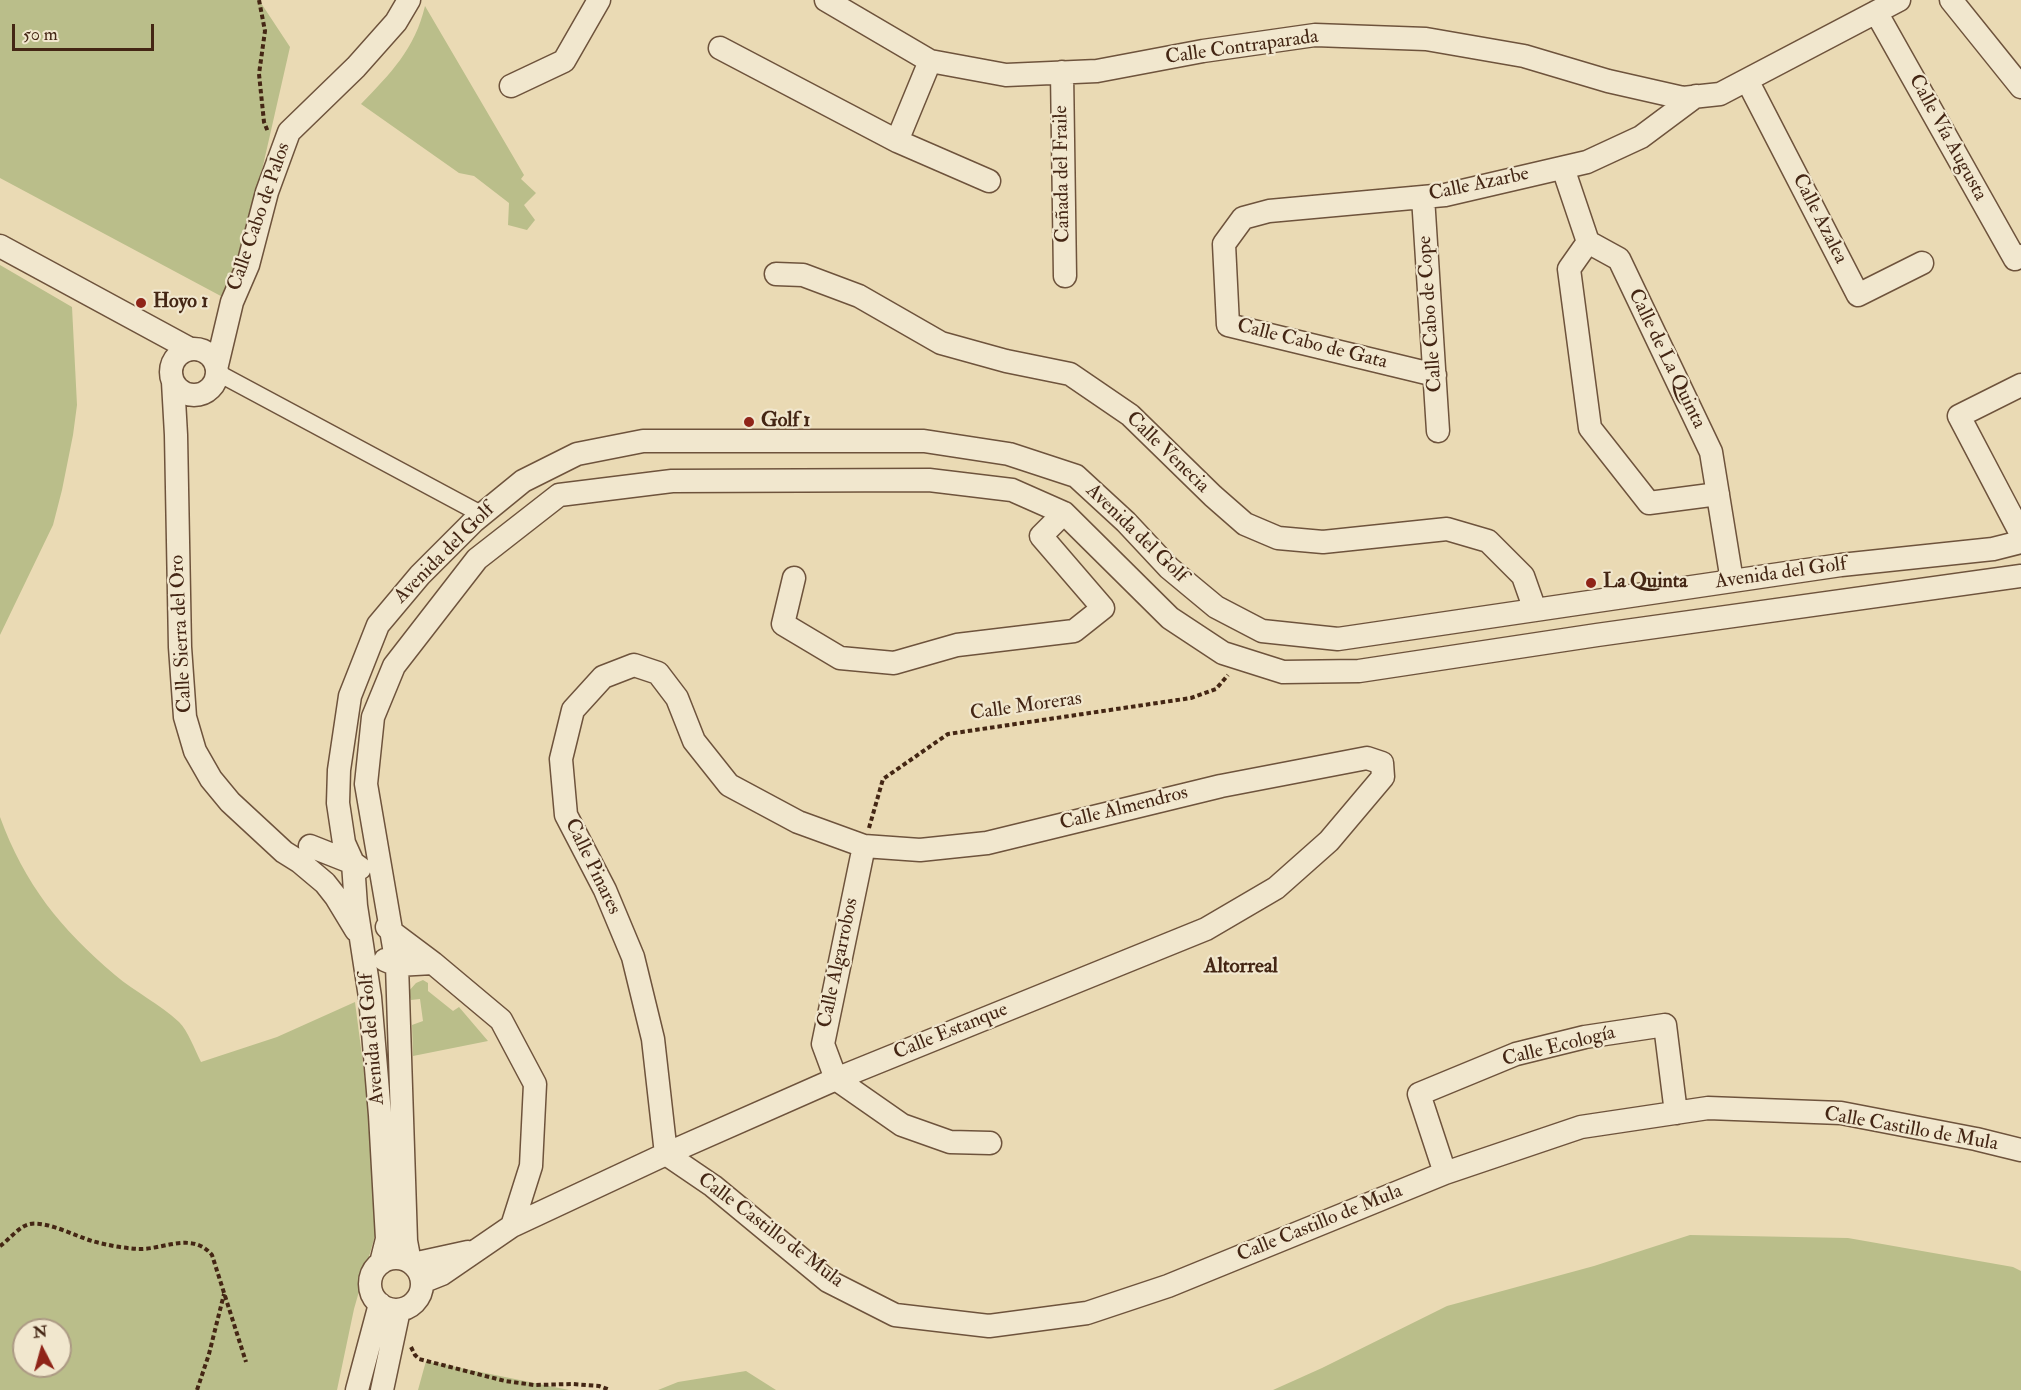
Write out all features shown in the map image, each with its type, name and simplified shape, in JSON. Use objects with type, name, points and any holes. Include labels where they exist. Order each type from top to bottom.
[{"type":"street","name":"Calle Cabo de Palos","points":[[217,369],[231,302],[248,265],[267,192],[289,132],[356,67],[396,22],[409,0]]},
{"type":"street","points":[[511,86],[564,61],[599,0]]},
{"type":"street","name":"Calle Contraparada","points":[[826,0],[930,61],[1006,75],[1097,71],[1203,51],[1315,35],[1359,36],[1426,39],[1524,56],[1608,81],[1683,98],[1720,94],[1899,0]]},
{"type":"street","points":[[1951,0],[2021,87]]},
{"type":"street","name":"Calle Vía Augusta","points":[[1876,12],[2015,259],[2021,256]]},
{"type":"street","points":[[720,48],[897,141],[989,181]]},
{"type":"street","points":[[897,141],[930,61]]},
{"type":"street","name":"Cañada del Fraile","points":[[1062,72],[1065,276]]},
{"type":"street","name":"Calle Azalea","points":[[1747,80],[1858,295],[1922,263]]},
{"type":"street","name":"Calle Azarbe","points":[[1243,218],[1269,211],[1445,195],[1587,162],[1641,137],[1696,96]]},
{"type":"street","points":[[1563,168],[1588,242],[1569,269],[1590,428],[1649,503],[1718,494]]},
{"type":"street","name":"Calle Cabo de Cope","points":[[1423,197],[1438,431]]},
{"type":"street","name":"Calle Cabo de Gata","points":[[1243,218],[1224,244],[1228,325],[1435,375]]},
{"type":"street","name":"Calle de La Quinta","points":[[1588,242],[1619,259],[1711,452],[1732,581]]},
{"type":"street","points":[[0,246],[144,326],[209,355],[217,369],[481,514]]},
{"type":"street","name":"Calle Venecia","points":[[776,274],[803,275],[859,296],[941,343],[1006,361],[1070,374],[1130,415],[1245,524],[1278,538],[1323,542],[1447,529],[1488,541],[1522,576],[1536,610]]},
{"type":"street","name":"Calle Cabo de Palos","points":[[194,349],[231,302]]},
{"type":"street","points":[[144,326],[184,393],[199,395]]},
{"type":"street","points":[[172,374],[178,356],[194,349]]},
{"type":"street","points":[[176,435],[199,395],[212,387],[217,369]]},
{"type":"street","name":"Calle Sierra del Oro","points":[[172,374],[176,435],[180,647],[185,717],[195,751],[211,779],[230,802],[284,852],[305,854],[363,940]]},
{"type":"street","points":[[2021,385],[1959,416],[2021,534]]},
{"type":"street","name":"Avenida del Golf","points":[[381,1263],[387,1239],[370,997],[356,906],[353,863],[344,843],[338,803],[339,770],[350,696],[378,625],[420,575],[481,514],[523,481],[577,453],[643,441],[924,441],[1009,454],[1076,476],[1126,522],[1169,568],[1216,607],[1262,631],[1338,639],[1840,565],[1993,549],[2021,542]]},
{"type":"street","name":"Avenida del Golf","points":[[415,1269],[406,1241],[397,965],[366,784],[373,717],[394,666],[477,559],[559,495],[672,481],[929,480],[1012,490],[1064,513],[1170,618],[1223,653],[1283,672],[1359,671],[1597,635],[2021,576]]},
{"type":"street","points":[[794,578],[783,624],[840,658],[894,663],[957,645],[1074,631],[1103,608],[1041,536],[1064,513]]},
{"type":"street","name":"Calle Pinares","points":[[666,1154],[653,1039],[633,957],[605,890],[566,815],[561,759],[573,710],[603,677],[634,665],[658,673],[677,698],[694,741],[729,785],[798,822],[864,846]]},
{"type":"street","name":"Calle Almendros","points":[[864,846],[920,850],[987,843],[1221,786],[1367,758],[1382,763]]},
{"type":"street","name":"Calle Estanque","points":[[415,1269],[442,1274],[512,1226],[666,1154],[836,1079],[1206,929],[1276,888],[1329,842],[1383,777],[1382,763]]},
{"type":"street","points":[[338,803],[337,822],[330,836],[305,854],[324,869],[343,867],[353,863],[361,851],[366,784]]},
{"type":"street","name":"Calle Algarrobos","points":[[836,1079],[823,1044],[864,846]]},
{"type":"street","points":[[353,863],[362,870],[371,883],[378,915],[393,933],[501,1020],[535,1084],[531,1166],[512,1226]]},
{"type":"street","points":[[363,940],[382,958],[397,965],[433,963]]},
{"type":"street","name":"Calle Ecología","points":[[1445,1173],[1419,1094],[1516,1054],[1585,1036],[1665,1025],[1676,1113]]},
{"type":"street","points":[[836,1079],[902,1125],[950,1142],[990,1143]]},
{"type":"street","name":"Calle Castillo de Mula","points":[[666,1154],[713,1186],[828,1281],[895,1315],[989,1326],[1087,1313],[1168,1286],[1445,1173],[1581,1127],[1708,1108],[1841,1113],[2021,1150]]},
{"type":"street","points":[[397,1258],[415,1269],[419,1297],[407,1308],[389,1307],[374,1299],[370,1283],[375,1268],[381,1263],[397,1258]]},
{"type":"street","points":[[382,1390],[393,1339],[389,1307]]},
{"type":"street","points":[[357,1390],[389,1307]]},
{"type":"path","points":[[259,0],[265,31],[259,74],[264,122],[280,157]]},
{"type":"path","name":"Calle Moreras","points":[[864,846],[883,779],[948,734],[1191,698],[1216,689],[1240,659]]},
{"type":"path","points":[[0,1246],[25,1226],[34,1224],[96,1242],[138,1249],[182,1242],[203,1246],[212,1255],[246,1362]]},
{"type":"path","points":[[196,1390],[209,1354],[224,1293]]},
{"type":"path","points":[[393,1339],[410,1345],[419,1359],[486,1376],[534,1385],[573,1384],[599,1386],[610,1390]]},
{"type":"green space","points":[[0,0],[259,0],[290,47],[232,302],[0,178]]},
{"type":"green space","points":[[425,6],[524,175],[521,179],[536,193],[524,205],[535,220],[527,230],[508,225],[509,203],[474,176],[459,173],[361,104],[408,48],[421,21]]},
{"type":"green space","points":[[0,265],[72,307],[77,405],[62,490],[53,525],[0,635]]},
{"type":"green space","points":[[0,817],[21,864],[46,904],[95,958],[179,1022],[201,1062],[277,1037],[355,1002],[382,1211],[354,1309],[337,1390],[0,1390]]},
{"type":"green space","points":[[423,980],[428,983],[428,991],[453,1011],[459,1007],[488,1041],[413,1056],[412,1025],[423,1021],[420,999],[411,1000],[408,992],[416,983]]},
{"type":"green space","points":[[1690,1235],[1848,1238],[2013,1267],[2021,1271],[2021,1390],[1273,1390],[1447,1306],[1594,1266]]},
{"type":"green space","points":[[426,1361],[569,1390],[418,1390]]},
{"type":"green space","points":[[746,1371],[776,1390],[658,1390],[678,1382]]},
{"type":"place","name":"Hoyo 1","points":[[141,303]]},
{"type":"place","name":"Golf 1","points":[[749,422]]},
{"type":"place","name":"La Quinta","points":[[1591,583]]},
{"type":"district","name":"Altorreal","points":[[1241,967]]}]
